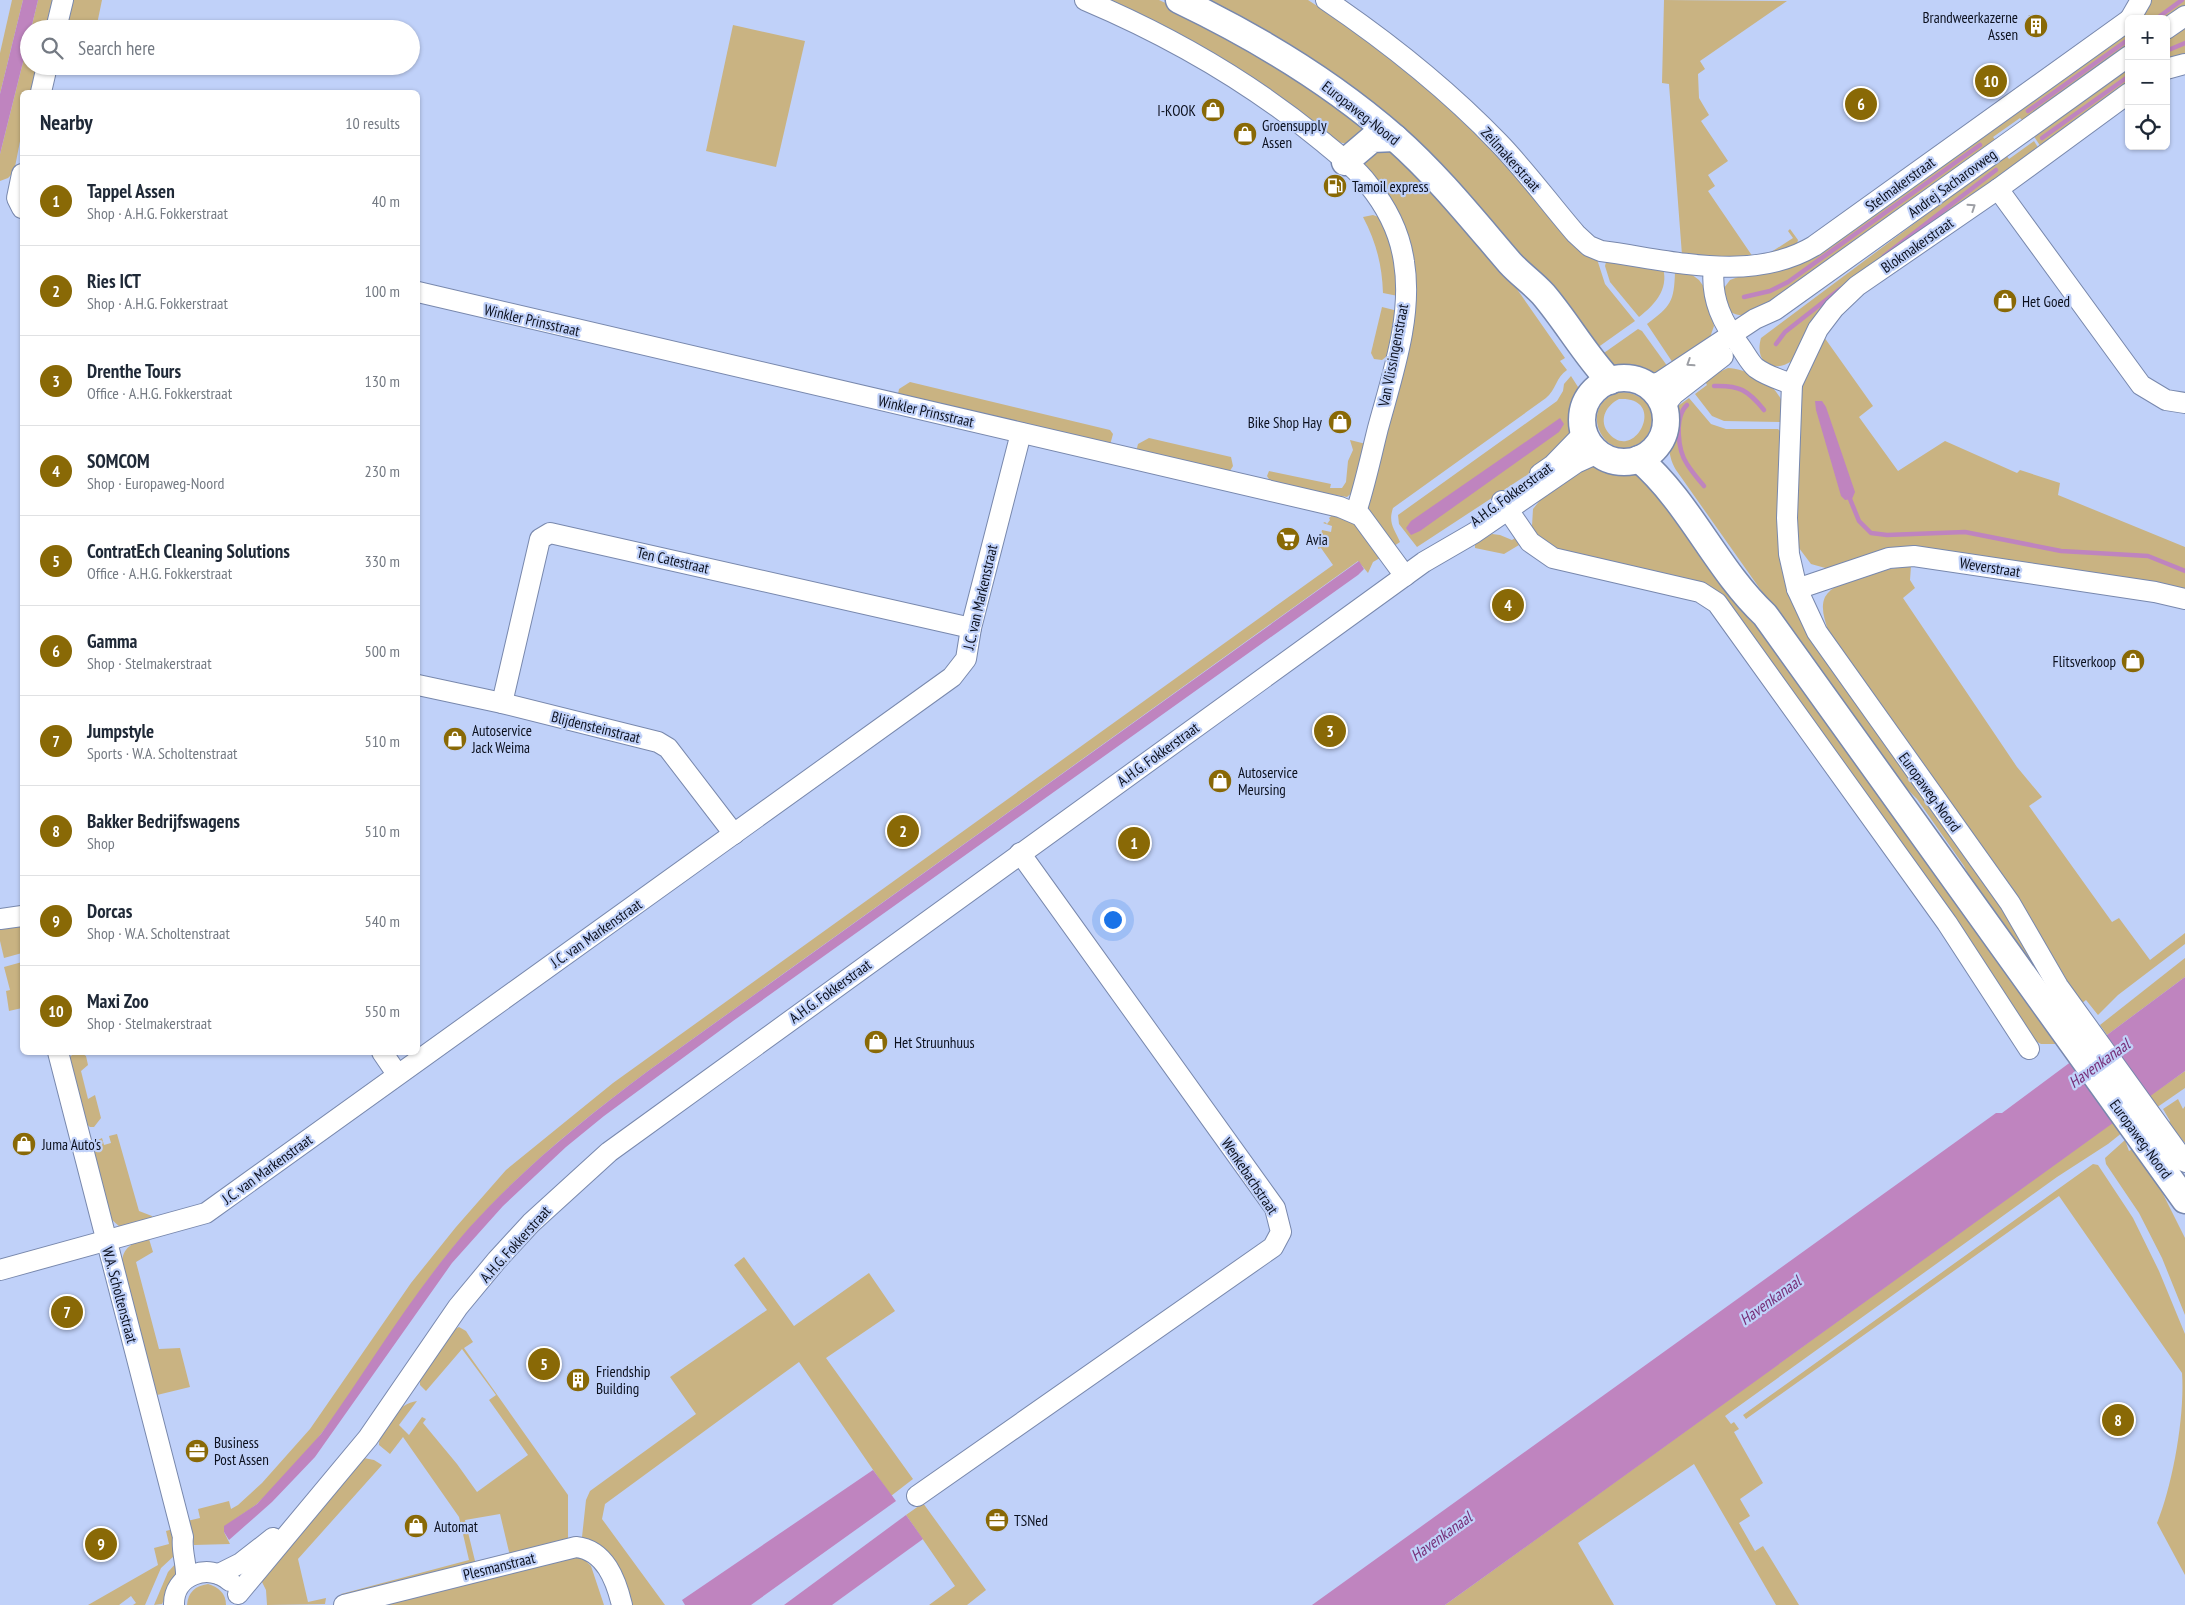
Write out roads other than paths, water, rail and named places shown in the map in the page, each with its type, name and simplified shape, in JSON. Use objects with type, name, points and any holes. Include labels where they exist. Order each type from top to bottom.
[{"type":"main road","name":"Europaweg-Noord","points":[[1179,0],[1264,45],[1323,82],[1395,138],[1471,215],[1511,264],[1532,304],[1578,368],[1601,387]]},
{"type":"main road","points":[[1345,162],[1372,139],[1395,138]]},
{"type":"main road","points":[[1630,379],[1648,386],[1655,392],[1664,406],[1666,427],[1648,453],[1618,461],[1591,443],[1583,412],[1601,387],[1630,379]]},
{"type":"main road","name":"Europaweg-Noord","points":[[1648,453],[1665,464],[1755,592],[1765,614],[2070,1021],[2151,1134],[2183,1202]]},
{"type":"street","points":[[58,20],[63,0]]},
{"type":"street","name":"Van Vlissingenstraat","points":[[1086,0],[1171,40],[1231,74],[1301,124],[1345,162],[1368,184],[1385,208],[1400,245],[1406,274],[1404,318],[1364,489],[1356,512]]},
{"type":"street","name":"Zeilmakerstraat","points":[[1326,0],[1392,48],[1445,91],[1504,149],[1576,234],[1589,246],[1602,251],[1714,267]]},
{"type":"street","name":"Stelmakerstraat","points":[[2132,15],[2141,0]]},
{"type":"street","points":[[2170,27],[2185,16]]},
{"type":"street","name":"Stelmakerstraat","points":[[1714,267],[1746,267],[1768,263],[1809,249],[2125,22]]},
{"type":"street","name":"Andrej Sacharovweg","points":[[1648,386],[1660,382],[1763,326],[1776,310],[2125,59]]},
{"type":"street","points":[[2170,68],[2185,64]]},
{"type":"street","points":[[41,90],[45,75]]},
{"type":"street","name":"Blokmakerstraat","points":[[1792,384],[1818,329],[1834,308],[1857,286],[1998,188],[2125,96]]},
{"type":"street","points":[[13,200],[20,180]]},
{"type":"street","points":[[1998,188],[2141,385],[2166,400],[2185,403]]},
{"type":"street","points":[[1714,267],[1712,281],[1719,314],[1735,340],[1755,367],[1774,378],[1792,384]]},
{"type":"street","name":"Winkler Prinsstraat","points":[[420,292],[1356,512]]},
{"type":"street","name":"Andrej Sacharovweg","points":[[1664,406],[1679,389],[1735,340]]},
{"type":"street","name":"Europaweg-Noord","points":[[1792,384],[1787,518],[1789,554],[1797,589],[1816,632],[2010,903],[2058,986],[2070,1021]]},
{"type":"street","name":"J.C. van Markenstraat","points":[[0,1270],[206,1213],[952,676],[966,659],[971,628],[1021,433]]},
{"type":"street","name":"A.H.G. Fokkerstraat","points":[[238,1600],[305,1513],[368,1438],[458,1307],[531,1223],[568,1187],[611,1151],[1405,576],[1458,534],[1505,506],[1553,464],[1591,443]]},
{"type":"street","points":[[1505,506],[1530,542],[1553,558],[1700,592],[1717,603],[1947,924],[2029,1049]]},
{"type":"street","points":[[1356,512],[1405,576]]},
{"type":"street","name":"Ten Catestraat","points":[[502,703],[540,539],[550,533],[971,628]]},
{"type":"street","name":"Weverstraat","points":[[1797,589],[1889,558],[1914,556],[2185,598]]},
{"type":"street","name":"Blijdensteinstraat","points":[[420,685],[502,703],[663,745],[668,748],[734,834]]},
{"type":"street","name":"Wenkebachstraat","points":[[917,1496],[1273,1247],[1281,1232],[1275,1208],[1020,853]]},
{"type":"street","points":[[0,919],[20,916]]},
{"type":"street","name":"W.A. Scholtenstraat","points":[[59,1055],[183,1537],[202,1574],[231,1582],[238,1600]]},
{"type":"street","points":[[384,1055],[397,1074]]},
{"type":"street","name":"Europaweg-Noord","points":[[2151,1134],[2185,1162]]},
{"type":"street","name":"A.H.G. Fokkerstraat","points":[[202,1574],[228,1571],[305,1513]]},
{"type":"street","name":"Plesmanstraat","points":[[344,1605],[576,1547],[591,1551],[610,1571],[618,1587],[622,1605]]},
{"type":"street","points":[[174,1605],[176,1592],[202,1574]]},
{"type":"water","points":[[23,0],[38,0],[33,20],[20,20],[20,74],[0,154],[0,94]]},
{"type":"water","points":[[1815,401],[1822,401],[1826,407],[1855,492],[1852,499],[1845,500],[1841,496]]},
{"type":"water","points":[[1560,418],[1564,424],[1559,432],[1420,531],[1411,535],[1406,528],[1411,521]]},
{"type":"water","points":[[1359,561],[1364,569],[1358,575],[733,1021],[604,1116],[566,1147],[503,1206],[452,1263],[315,1457],[272,1502],[229,1540],[224,1532],[224,1526],[257,1504],[321,1434],[410,1303],[449,1252],[490,1206],[555,1145],[648,1071]]},
{"type":"water","name":"Havenkanaal","points":[[2185,977],[2185,1071],[1541,1536],[1445,1605],[1312,1605],[1996,1113],[2002,1113]]},
{"type":"water","points":[[873,1470],[896,1501],[751,1605],[685,1605],[682,1600]]},
{"type":"water","points":[[906,1515],[923,1539],[832,1605],[784,1605]]},
{"type":"waterway","points":[[2161,15],[2182,0]]},
{"type":"waterway","points":[[2028,111],[2125,42]]},
{"type":"waterway","points":[[2170,49],[2185,43]]},
{"type":"waterway","points":[[2042,138],[2125,79]]},
{"type":"waterway","points":[[1744,297],[1770,291],[1788,282],[1980,145]]},
{"type":"waterway","points":[[1884,256],[1996,170]]},
{"type":"waterway","points":[[1776,344],[1785,332],[1840,289]]},
{"type":"waterway","points":[[1714,386],[1742,390],[1748,393],[1764,410]]},
{"type":"waterway","points":[[1687,405],[1680,417],[1681,451],[1687,464],[1704,486]]},
{"type":"waterway","points":[[1850,499],[1859,521],[1871,533],[1887,535],[1965,532],[2061,551],[2148,556],[2185,571]]},
{"type":"place","name":"Brandweerkazerne Assen","points":[[2036,26]]},
{"type":"place","name":"Maxi Zoo","points":[[1991,81]]},
{"type":"place","name":"Gamma","points":[[1861,104]]},
{"type":"place","name":"I-KOOK","points":[[1213,110]]},
{"type":"place","name":"Groensupply Assen","points":[[1245,134]]},
{"type":"place","name":"Tamoil express","points":[[1335,186]]},
{"type":"place","name":"Het Goed","points":[[2005,301]]},
{"type":"place","name":"Bike Shop Hay","points":[[1340,422]]},
{"type":"place","name":"Avia","points":[[1288,539]]},
{"type":"place","name":"SOMCOM","points":[[1508,605]]},
{"type":"place","name":"Flitsverkoop","points":[[2133,661]]},
{"type":"place","name":"Drenthe Tours","points":[[1330,731]]},
{"type":"place","name":"Autoservice Jack Weima","points":[[455,739]]},
{"type":"place","name":"Autoservice Meursing","points":[[1220,781]]},
{"type":"place","name":"Ries ICT","points":[[903,831]]},
{"type":"place","name":"Tappel Assen","points":[[1134,843]]},
{"type":"place","name":"Het Struunhuus","points":[[876,1042]]},
{"type":"place","name":"Juma Auto's","points":[[24,1144]]},
{"type":"place","name":"Jumpstyle","points":[[67,1312]]},
{"type":"place","name":"ContratEch Cleaning Solutions","points":[[544,1364]]},
{"type":"place","name":"Friendship Building","points":[[578,1380]]},
{"type":"place","name":"Bakker Bedrijfswagens","points":[[2118,1420]]},
{"type":"place","name":"Business Post Assen","points":[[197,1451]]},
{"type":"place","name":"TSNed","points":[[997,1520]]},
{"type":"place","name":"Automat","points":[[416,1526]]},
{"type":"place","name":"Dorcas","points":[[101,1544]]}]
